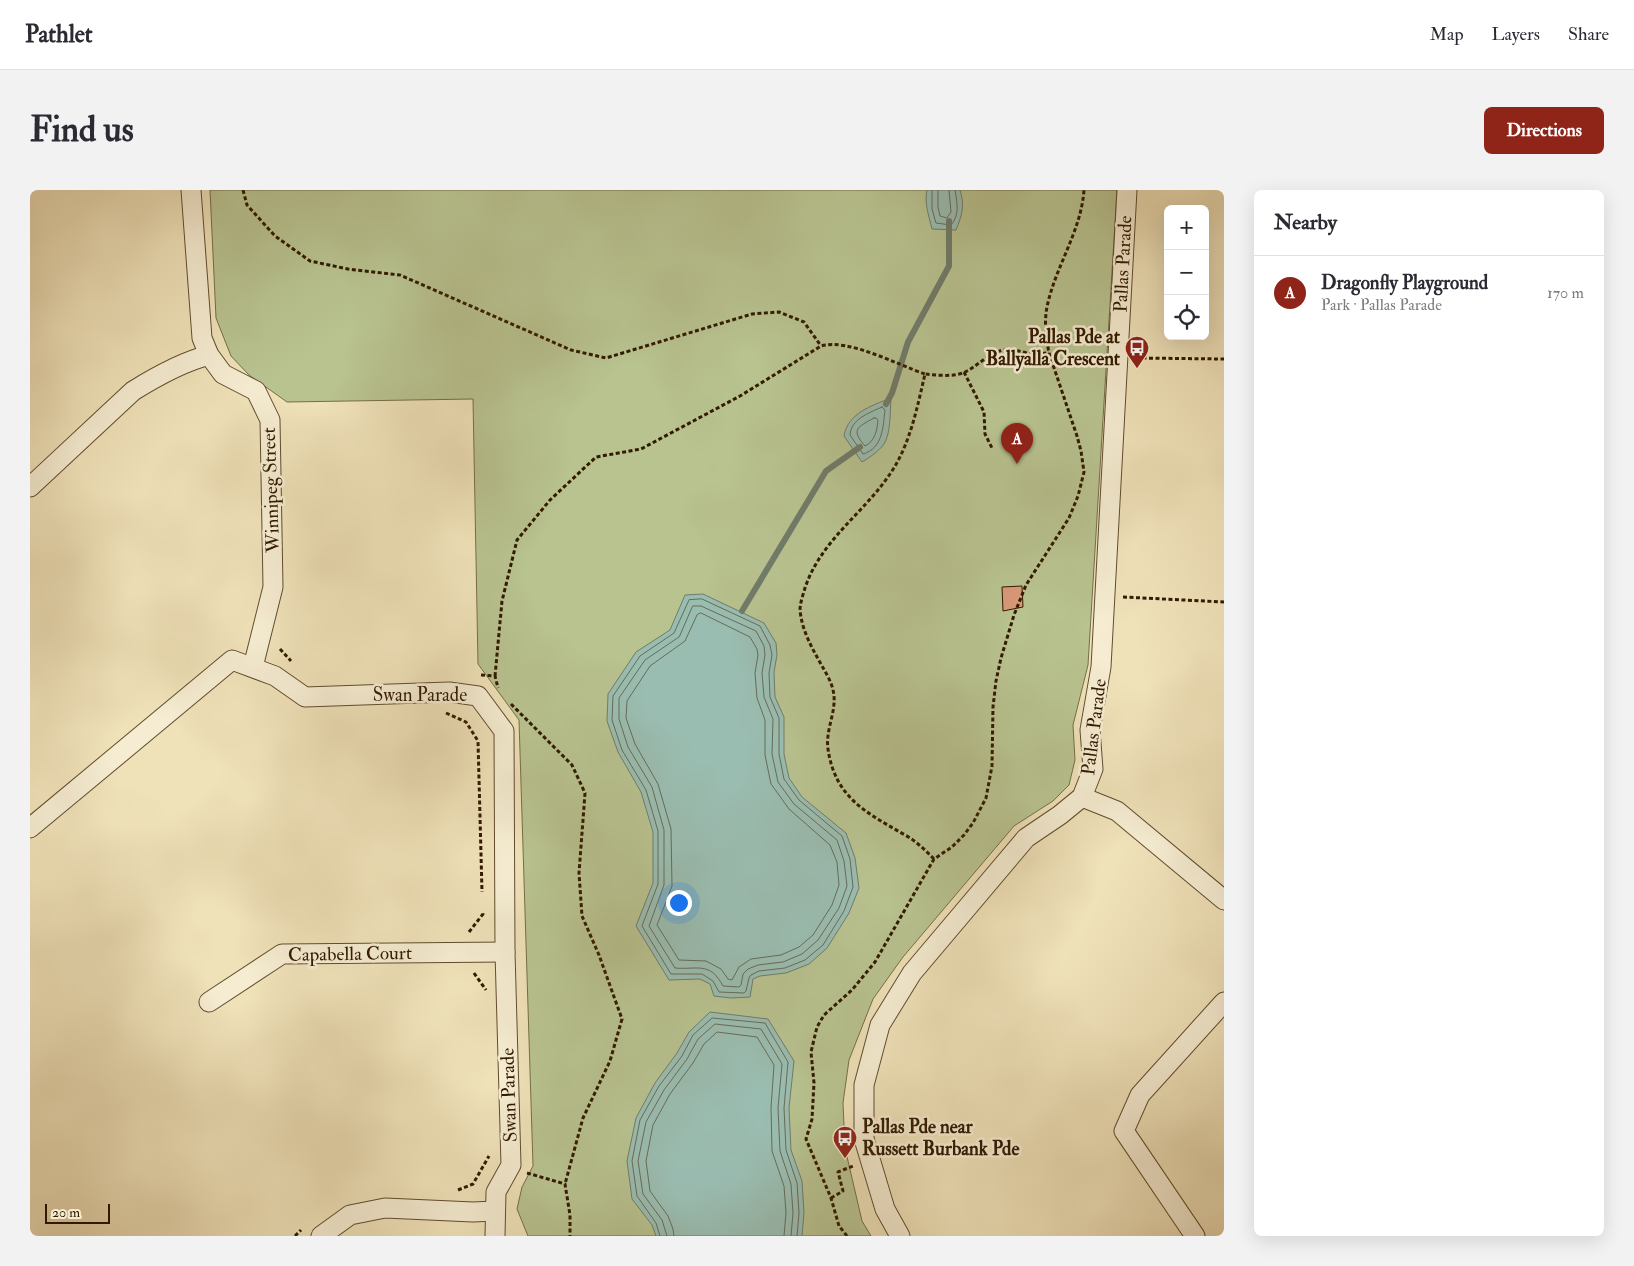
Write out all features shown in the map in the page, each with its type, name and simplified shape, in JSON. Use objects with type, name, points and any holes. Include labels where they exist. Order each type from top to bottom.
[{"type":"street","name":"Winnipeg Street","points":[[191,190],[202,338],[209,355],[223,374],[256,391],[270,420],[273,586],[253,667]]},
{"type":"street","name":"Pallas Parade","points":[[900,1236],[885,1209],[864,1139],[864,1085],[880,1025],[912,973],[1026,838],[1060,816],[1082,797],[1093,770],[1090,730],[1102,666],[1127,190]]},
{"type":"street","points":[[30,487],[133,391],[146,382],[190,360],[209,355]]},
{"type":"street","name":"Swan Parade","points":[[30,828],[232,660],[275,676],[305,697],[449,692],[478,696],[504,731],[505,952],[511,1165],[496,1192],[495,1236]]},
{"type":"street","points":[[1082,797],[1117,811],[1224,900]]},
{"type":"street","name":"Capabella Court","points":[[209,1002],[282,954],[505,952]]},
{"type":"street","points":[[1195,1236],[1124,1132],[1140,1095],[1224,1002]]},
{"type":"street","points":[[314,1230],[350,1215],[385,1208],[473,1212],[495,1211]]},
{"type":"path","points":[[243,190],[247,205],[275,236],[310,260],[348,269],[400,274],[571,350],[606,358],[752,314],[779,312],[804,322],[821,346]]},
{"type":"path","points":[[848,1236],[839,1226],[831,1198],[806,1138],[812,1119],[814,1083],[812,1052],[817,1027],[824,1015],[852,990],[875,962],[934,859],[952,847],[964,835],[986,798],[992,766],[993,707],[1001,658],[1026,584],[1068,518],[1082,484],[1084,472],[1081,451],[1049,353],[1046,337],[1047,308],[1079,217],[1084,190]]},
{"type":"path","points":[[495,676],[502,601],[516,540],[550,500],[596,457],[641,449],[740,396],[821,346],[830,343],[853,347],[924,374],[951,376],[964,372],[994,353],[1005,350],[1013,349],[1034,354],[1049,353]]},
{"type":"path","points":[[1118,358],[1224,360]]},
{"type":"path","points":[[964,372],[984,412],[985,434],[992,448]]},
{"type":"path","points":[[924,374],[912,426],[891,473],[873,496],[826,547],[809,574],[800,608],[802,626],[833,688],[834,708],[827,734],[828,749],[838,781],[844,792],[854,803],[874,818],[917,843],[934,859]]},
{"type":"path","points":[[1105,596],[1224,602]]},
{"type":"path","points":[[449,692],[446,714],[466,722],[478,741],[482,894]]},
{"type":"path","points":[[483,904],[483,914],[469,931],[473,970],[487,992]]},
{"type":"path","points":[[452,1193],[473,1184],[490,1158],[489,1150]]},
{"type":"path","points":[[831,1198],[843,1191],[838,1172],[870,1159]]},
{"type":"path","points":[[507,1172],[528,1173],[565,1184],[570,1216],[570,1236]]},
{"type":"path","points":[[295,1236],[314,1230]]},
{"type":"green space","points":[[210,190],[1117,190],[1088,665],[1073,725],[1075,760],[1069,785],[1053,801],[1014,826],[903,957],[873,999],[849,1060],[843,1103],[845,1148],[862,1221],[871,1236],[528,1236],[517,1209],[522,1187],[533,1166],[519,720],[478,664],[473,399],[287,402],[249,375],[231,356],[216,318]]},
{"type":"water","points":[[927,190],[960,190],[962,210],[956,230],[932,229],[926,205]]},
{"type":"water","points":[[891,398],[890,422],[884,444],[862,462],[844,436],[846,428],[850,421],[861,411]]},
{"type":"water","points":[[703,594],[764,623],[776,643],[775,697],[784,717],[784,754],[789,778],[802,797],[846,833],[855,858],[859,888],[849,913],[827,948],[809,964],[786,973],[760,976],[753,979],[750,997],[731,998],[714,996],[710,984],[700,979],[669,980],[636,926],[653,883],[653,832],[641,792],[618,752],[607,721],[608,694],[636,652],[670,630],[685,595]]},
{"type":"water","points":[[710,1012],[768,1019],[794,1061],[789,1108],[791,1150],[802,1181],[804,1213],[802,1236],[656,1236],[652,1225],[632,1199],[627,1161],[636,1118],[655,1083],[677,1053],[689,1032]]},
{"type":"building","points":[[1022,586],[1023,607],[1003,611],[1002,587]]},
{"type":"waterway","points":[[886,404],[892,393],[908,342],[949,266],[949,221]]},
{"type":"waterway","points":[[742,611],[826,471],[860,447]]},
{"type":"place","name":"Pallas Pde at Ballyalla Crescent","points":[[1137,369]]},
{"type":"place","name":"Dragonfly Playground","points":[[1017,464]]},
{"type":"place","name":"Pallas Pde near Russett Burbank Pde","points":[[845,1159]]}]
